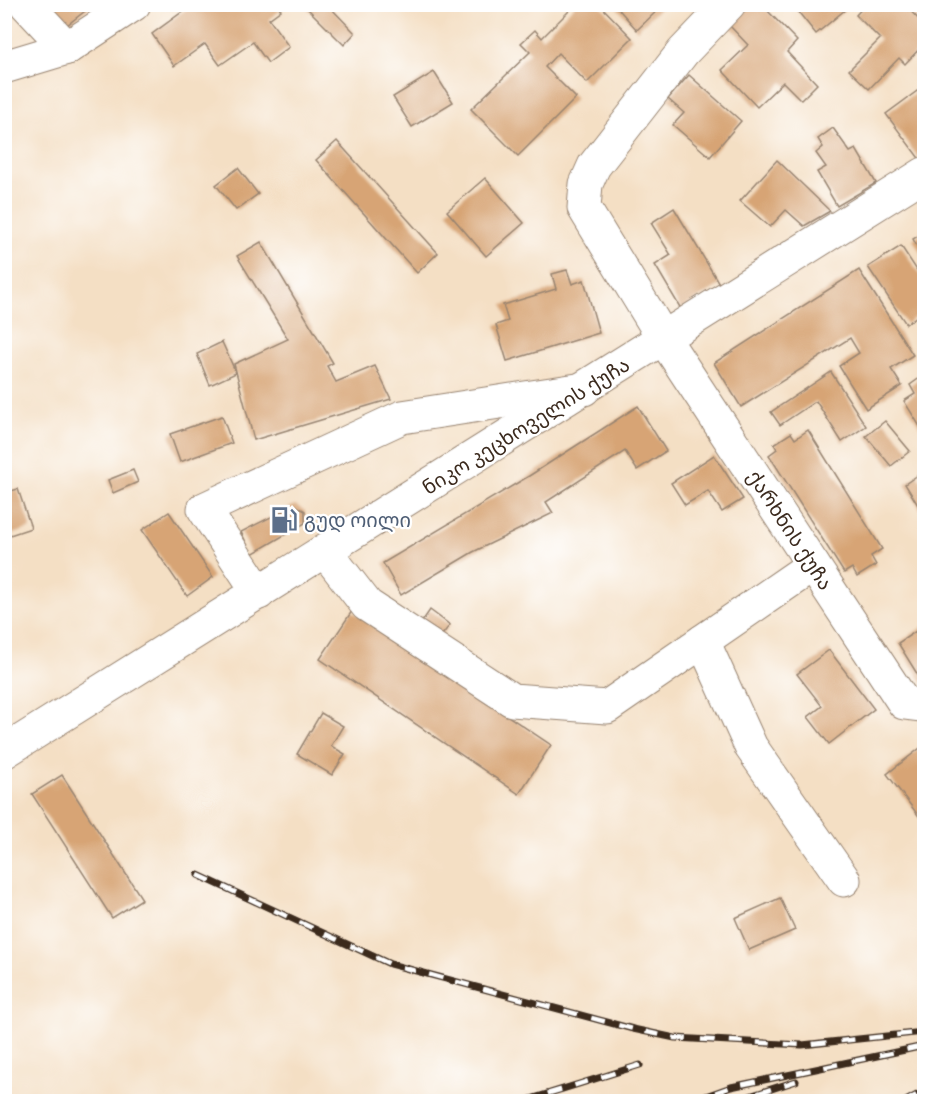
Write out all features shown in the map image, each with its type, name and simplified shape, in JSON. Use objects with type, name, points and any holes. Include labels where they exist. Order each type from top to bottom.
[{"type":"main road","points":[[26,4],[67,48]]},
{"type":"main road","points":[[4,67],[67,48],[134,4]]},
{"type":"main road","name":"ქარხნის ქუჩა","points":[[729,4],[683,52],[594,166],[586,184],[584,208],[664,339],[904,703],[921,705],[924,702]]},
{"type":"main road","name":"ნიკო კეცხოველის ქუჩა","points":[[4,752],[924,174]]},
{"type":"main road","points":[[259,593],[204,509],[402,417],[586,388]]},
{"type":"main road","points":[[325,551],[367,605],[512,700],[608,707],[813,565]]},
{"type":"main road","points":[[703,641],[751,747],[844,880]]},
{"type":"building","points":[[44,4],[94,4],[62,29]]},
{"type":"building","points":[[193,4],[277,4],[281,10],[269,19],[289,47],[268,63],[253,42],[220,65],[205,44],[174,66],[152,34]]},
{"type":"building","points":[[576,4],[599,4],[632,38],[587,83],[558,53],[545,67],[576,98],[518,156],[471,109],[530,52],[521,43],[535,30],[542,38]]},
{"type":"building","points":[[614,4],[664,4],[637,30]]},
{"type":"building","points":[[792,4],[852,4],[816,34]]},
{"type":"building","points":[[866,4],[904,4],[924,25],[924,44],[905,64],[899,58],[869,89],[849,70],[880,39],[856,15]]},
{"type":"building","points":[[304,5],[328,5],[355,33],[344,45]]},
{"type":"building","points":[[751,5],[762,5],[797,41],[787,52],[817,84],[801,100],[783,82],[757,107],[722,70],[748,45],[729,25]]},
{"type":"building","points":[[434,72],[453,102],[412,127],[393,97]]},
{"type":"building","points":[[689,75],[741,121],[710,157],[673,125],[684,113],[668,99]]},
{"type":"building","points":[[924,86],[924,165],[886,114]]},
{"type":"building","points":[[833,128],[850,152],[856,149],[876,183],[837,206],[817,172],[826,167],[816,153],[823,147],[818,139]]},
{"type":"building","points":[[337,141],[438,253],[417,273],[316,160]]},
{"type":"building","points":[[777,160],[830,211],[804,226],[786,210],[770,227],[740,201]]},
{"type":"building","points":[[238,168],[258,194],[236,210],[216,185]]},
{"type":"building","points":[[485,178],[524,223],[486,256],[447,211]]},
{"type":"building","points":[[674,208],[720,285],[681,309],[655,265],[671,255],[651,223]]},
{"type":"building","points":[[924,232],[924,259],[913,239]]},
{"type":"building","points":[[261,242],[333,363],[327,366],[336,382],[375,366],[391,399],[254,440],[234,364],[288,339],[237,256]]},
{"type":"building","points":[[901,246],[924,281],[924,311],[906,324],[868,267]]},
{"type":"building","points":[[567,270],[572,284],[584,280],[599,333],[507,361],[496,325],[508,321],[503,305],[556,289],[552,274]]},
{"type":"building","points":[[859,270],[913,355],[891,369],[902,386],[866,409],[839,366],[859,353],[850,338],[741,407],[714,363]]},
{"type":"building","points":[[222,342],[236,373],[210,385],[197,354]]},
{"type":"building","points":[[831,372],[866,426],[842,442],[816,401],[780,425],[771,412]]},
{"type":"building","points":[[924,375],[924,433],[904,401],[915,394],[910,385]]},
{"type":"building","points":[[638,406],[666,451],[637,470],[625,451],[546,502],[553,513],[473,552],[401,595],[383,563],[529,476]]},
{"type":"building","points":[[222,416],[232,443],[180,462],[170,434]]},
{"type":"building","points":[[885,421],[910,451],[891,466],[866,436]]},
{"type":"building","points":[[808,430],[882,549],[871,556],[876,565],[857,577],[852,568],[844,573],[769,455],[777,449],[774,444],[791,433],[795,439]]},
{"type":"building","points":[[714,455],[743,499],[722,512],[708,491],[685,505],[671,483]]},
{"type":"building","points":[[133,470],[138,482],[113,493],[108,480]]},
{"type":"building","points":[[918,475],[924,486],[924,515],[905,484]]},
{"type":"building","points":[[18,489],[31,528],[4,537],[4,493]]},
{"type":"building","points":[[295,505],[305,511],[305,523],[252,554],[241,532]]},
{"type":"building","points":[[169,512],[213,577],[187,596],[142,530]]},
{"type":"building","points":[[430,610],[450,625],[438,640],[419,626]]},
{"type":"building","points":[[352,611],[551,745],[519,794],[320,659]]},
{"type":"building","points":[[924,626],[924,685],[898,643]]},
{"type":"building","points":[[829,650],[874,709],[829,744],[808,717],[822,706],[797,674]]},
{"type":"building","points":[[321,713],[343,726],[331,746],[345,754],[332,775],[297,754]]},
{"type":"building","points":[[924,745],[924,823],[887,774]]},
{"type":"building","points":[[62,775],[142,899],[112,918],[32,794]]},
{"type":"building","points":[[780,898],[795,930],[749,950],[735,918]]},
{"type":"railway","points":[[198,875],[390,964],[633,1029],[675,1038],[802,1045],[924,1032]]},
{"type":"railway","points":[[689,1102],[731,1087],[924,1046]]},
{"type":"railway","points":[[521,1102],[640,1065]]},
{"type":"railway","points":[[731,1102],[796,1081]]},
{"type":"railway","points":[[904,1102],[924,1091]]},
{"type":"place","name":"გუდ ოილი","points":[[284,520]]}]
